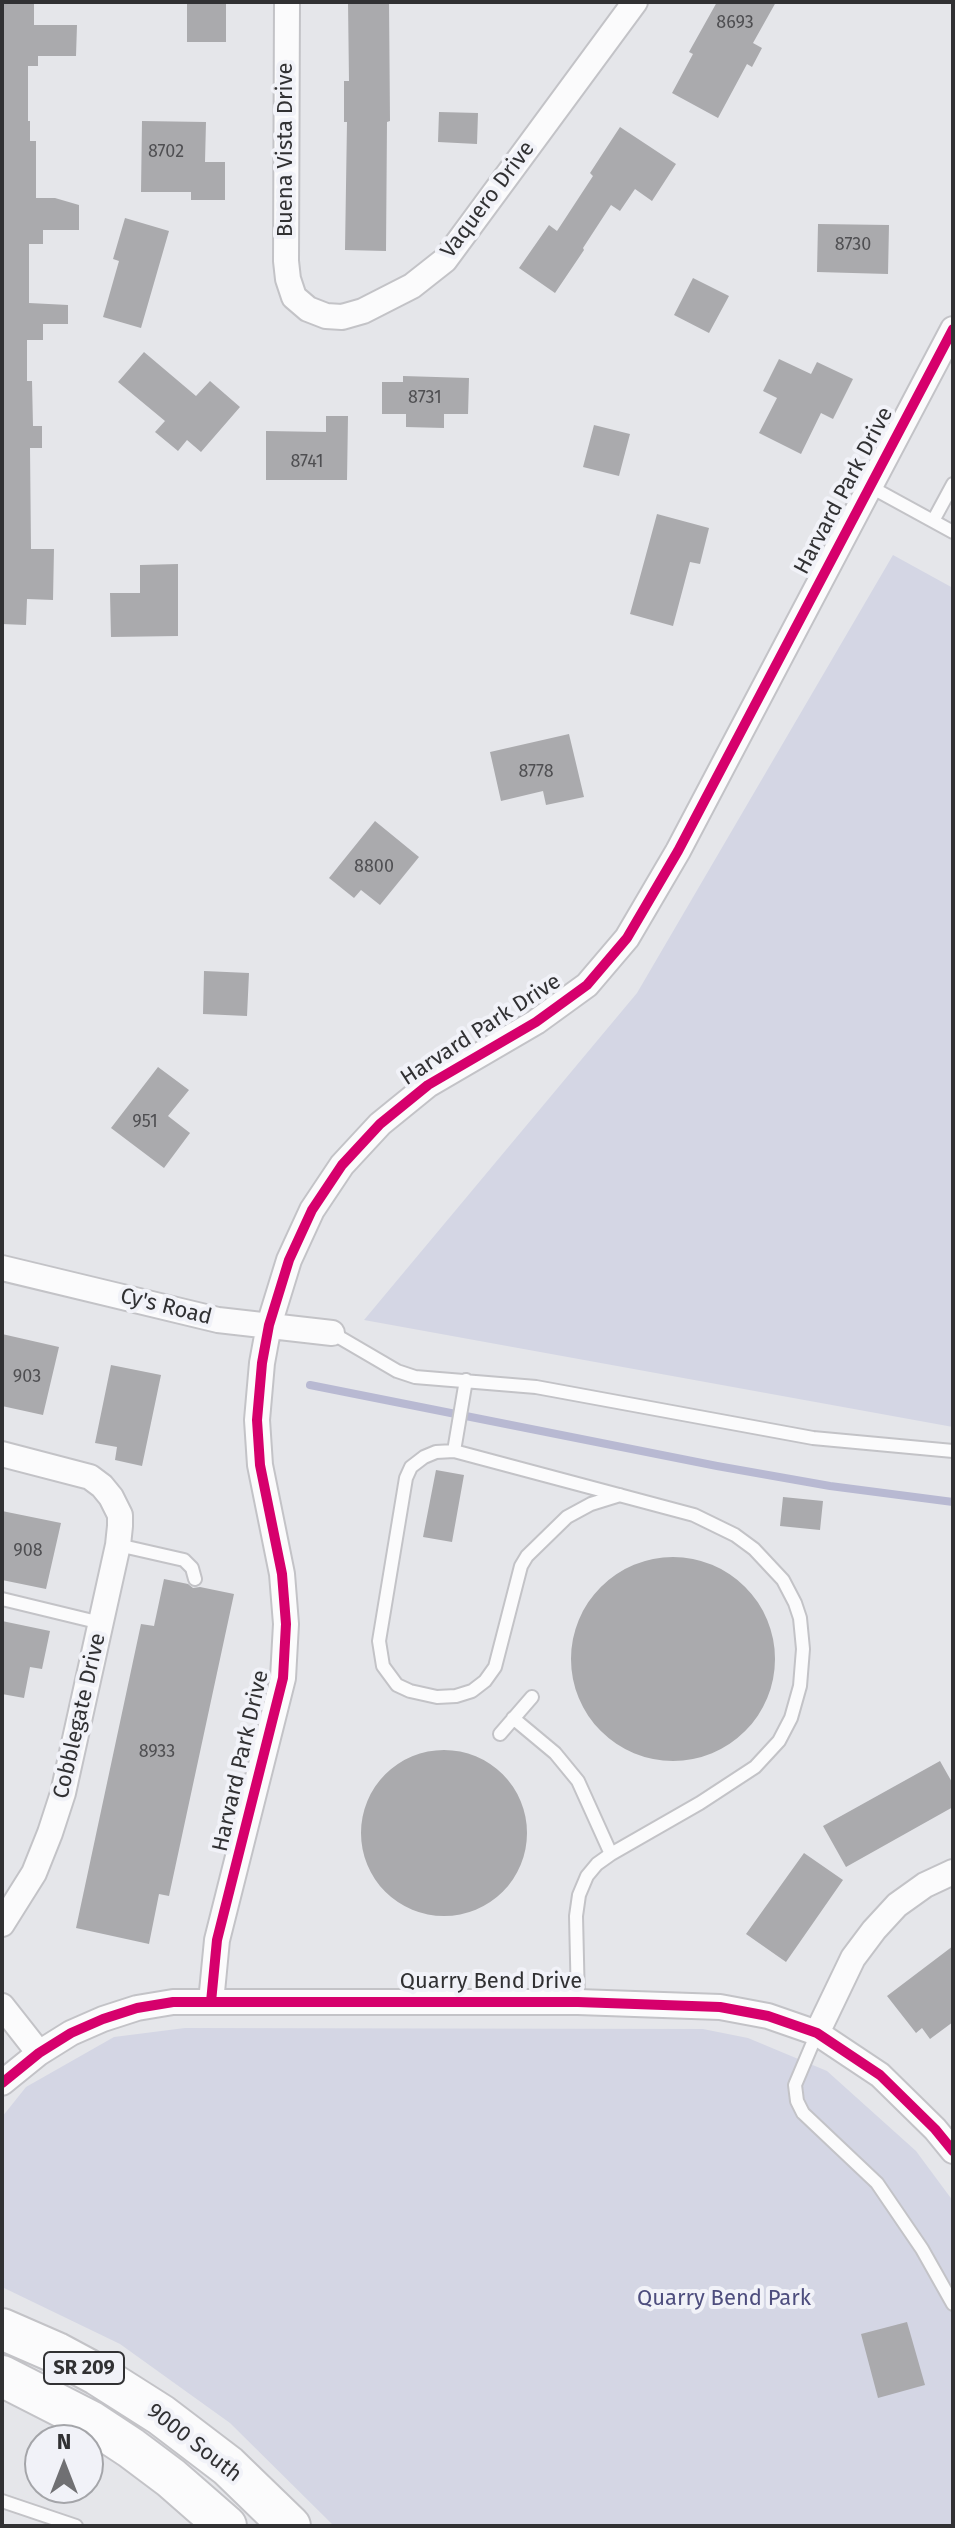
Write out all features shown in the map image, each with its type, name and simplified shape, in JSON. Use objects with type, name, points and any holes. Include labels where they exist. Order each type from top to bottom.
[{"type":"main road","name":"9000 South","points":[[2,2329],[57,2353],[138,2400],[228,2466],[290,2526]]},
{"type":"main road","name":"9000 South","points":[[2,2376],[90,2421],[131,2448],[226,2526]]},
{"type":"street","name":"Buena Vista Drive","points":[[287,2],[286,261],[294,297]]},
{"type":"street","name":"Vaquero Drive","points":[[294,297],[308,309],[326,316],[342,317],[363,311],[412,286],[445,260],[635,2]]},
{"type":"street","name":"Harvard Park Drive","points":[[211,2002],[217,1940],[283,1678],[286,1624],[282,1574],[260,1465],[257,1420],[259,1377],[269,1325],[289,1260],[312,1210],[342,1165],[380,1124],[428,1085],[536,1022],[587,985],[627,938],[678,851],[953,329]]},
{"type":"street","name":"Cy's Road","points":[[2,1268],[218,1320],[332,1333]]},
{"type":"street","name":"Cobblegate Drive","points":[[2,1454],[90,1477],[111,1497],[120,1515],[118,1545],[63,1793],[34,1873],[2,1924]]},
{"type":"street","points":[[817,2033],[853,1958],[874,1930],[897,1905],[925,1885],[953,1872]]},
{"type":"street","name":"Quarry Bend Drive","points":[[4,2076],[71,2033],[137,2008],[173,2002],[578,2002],[720,2007],[768,2016],[817,2033],[880,2075],[953,2151]]},
{"type":"street","points":[[2,2006],[39,2053]]},
{"type":"lane","points":[[933,521],[953,484]]},
{"type":"lane","points":[[869,486],[953,532]]},
{"type":"lane","points":[[332,1333],[397,1371],[415,1377],[536,1387],[813,1438],[953,1451]]},
{"type":"lane","points":[[454,1451],[466,1380]]},
{"type":"lane","points":[[578,2002],[576,1916],[579,1895],[587,1876],[611,1854],[741,1778],[779,1741],[791,1718],[800,1686],[803,1649],[800,1618],[783,1580],[754,1549],[735,1535],[694,1515],[620,1495],[454,1451],[436,1452],[411,1467],[406,1478],[379,1641],[380,1656],[388,1676],[397,1685],[437,1697],[472,1691],[485,1681],[495,1667],[521,1566],[527,1556],[567,1517],[591,1504],[620,1495]]},
{"type":"lane","points":[[118,1545],[184,1560],[192,1568],[195,1579]]},
{"type":"lane","points":[[2,1599],[101,1623]]},
{"type":"lane","points":[[500,1734],[532,1697]]},
{"type":"lane","points":[[513,1718],[555,1753],[578,1781],[611,1854]]},
{"type":"lane","points":[[817,2033],[795,2085],[797,2101],[803,2113],[877,2183],[922,2249],[953,2304]]},
{"type":"lane","points":[[2,2501],[76,2526]]},
{"type":"green space","points":[[893,555],[953,588],[953,1427],[364,1320],[637,993]]},
{"type":"green space","name":"Quarry Bend Park","points":[[185,2028],[703,2029],[748,2038],[827,2071],[916,2151],[953,2201],[953,2526],[334,2526],[230,2423],[120,2344],[2,2287],[2,2117],[26,2087],[114,2037]]},
{"type":"building","points":[[2,2],[34,2],[34,25],[77,25],[76,56],[38,56],[38,66],[28,66],[30,141],[36,141],[36,198],[55,198],[79,205],[79,230],[43,230],[43,244],[29,244],[29,303],[68,305],[68,324],[43,324],[43,340],[27,340],[27,381],[32,381],[33,426],[42,426],[42,448],[30,448],[31,549],[54,549],[53,600],[27,599],[26,625],[2,624]]},
{"type":"building","points":[[187,2],[226,2],[226,42],[187,42]]},
{"type":"building","points":[[348,2],[389,2],[390,121],[387,122],[386,251],[345,250],[347,122],[344,122],[344,81],[349,81]]},
{"type":"building","points":[[717,2],[776,2],[753,43],[762,48],[752,67],[747,64],[718,118],[672,93],[693,54],[689,52]]},
{"type":"building","points":[[439,112],[478,113],[477,144],[438,142]]},
{"type":"building","points":[[142,121],[206,122],[205,162],[225,162],[225,200],[191,200],[191,192],[141,192]]},
{"type":"building","points":[[620,127],[676,164],[652,201],[635,189],[620,211],[611,205],[555,293],[519,268],[549,225],[557,231]]},
{"type":"building","points":[[125,218],[169,231],[141,328],[103,317],[119,261],[113,259]]},
{"type":"building","points":[[818,224],[889,225],[888,274],[817,272]]},
{"type":"building","points":[[693,278],[729,296],[709,333],[674,315]]},
{"type":"building","points":[[144,352],[196,396],[210,381],[240,407],[201,452],[187,440],[178,451],[155,432],[165,421],[118,382]]},
{"type":"building","points":[[779,359],[811,374],[817,362],[853,379],[833,419],[821,413],[801,454],[759,433],[777,398],[763,391]]},
{"type":"building","points":[[403,376],[469,378],[468,414],[444,414],[444,428],[406,427],[406,414],[382,414],[382,382],[403,382]]},
{"type":"building","points":[[326,416],[348,416],[347,480],[266,480],[266,431],[326,432]]},
{"type":"building","points":[[594,425],[630,434],[619,476],[583,467]]},
{"type":"building","points":[[657,514],[709,528],[700,564],[690,562],[673,626],[630,614]]},
{"type":"building","points":[[178,564],[178,636],[111,637],[110,593],[140,593],[140,565]]},
{"type":"building","points":[[569,734],[584,797],[546,805],[543,791],[501,801],[490,752]]},
{"type":"building","points":[[375,821],[419,857],[380,905],[361,890],[354,898],[329,878]]},
{"type":"building","points":[[204,971],[249,973],[247,1016],[203,1014]]},
{"type":"building","points":[[158,1067],[189,1090],[168,1116],[190,1133],[164,1168],[111,1128]]},
{"type":"building","points":[[2,1334],[59,1347],[43,1415],[2,1406]]},
{"type":"building","points":[[111,1365],[161,1375],[142,1466],[115,1460],[117,1447],[95,1443]]},
{"type":"building","points":[[436,1470],[464,1475],[452,1542],[423,1537]]},
{"type":"building","points":[[783,1497],[823,1501],[820,1530],[780,1526]]},
{"type":"building","points":[[2,1511],[61,1523],[46,1589],[2,1580]]},
{"type":"building","points":[[673,1557],[712,1564],[745,1587],[768,1620],[775,1659],[768,1698],[745,1731],[712,1754],[673,1761],[634,1754],[601,1731],[578,1698],[571,1659],[578,1620],[601,1587],[634,1564]]},
{"type":"building","points":[[164,1579],[193,1588],[234,1594],[169,1896],[159,1894],[149,1944],[76,1928],[141,1624],[154,1626]]},
{"type":"building","points":[[2,1621],[50,1631],[42,1669],[30,1667],[24,1698],[2,1694]]},
{"type":"building","points":[[444,1750],[476,1756],[503,1774],[521,1801],[527,1833],[521,1865],[503,1892],[476,1910],[444,1916],[412,1910],[385,1892],[367,1865],[361,1833],[367,1801],[385,1774],[412,1756]]},
{"type":"building","points":[[940,1761],[953,1784],[953,1807],[846,1867],[823,1826]]},
{"type":"building","points":[[804,1853],[843,1880],[786,1962],[746,1934]]},
{"type":"building","points":[[953,1946],[953,2022],[930,2039],[922,2028],[916,2033],[887,1996]]},
{"type":"building","points":[[907,2322],[925,2385],[878,2398],[861,2334]]},
{"type":"waterway","points":[[310,1385],[717,1466],[830,1486],[953,1502]]},
{"type":"cycle path","points":[[211,2002],[217,1940],[283,1678],[286,1624],[282,1574],[260,1465],[257,1420],[269,1325],[289,1260],[312,1210],[342,1165],[380,1124],[428,1085],[536,1022],[587,985],[627,938],[678,851],[953,329]]},
{"type":"cycle path","points":[[2,2083],[39,2053],[71,2033],[137,2008],[173,2002],[578,2002],[720,2007],[768,2016],[817,2033],[880,2075],[953,2151]]}]
